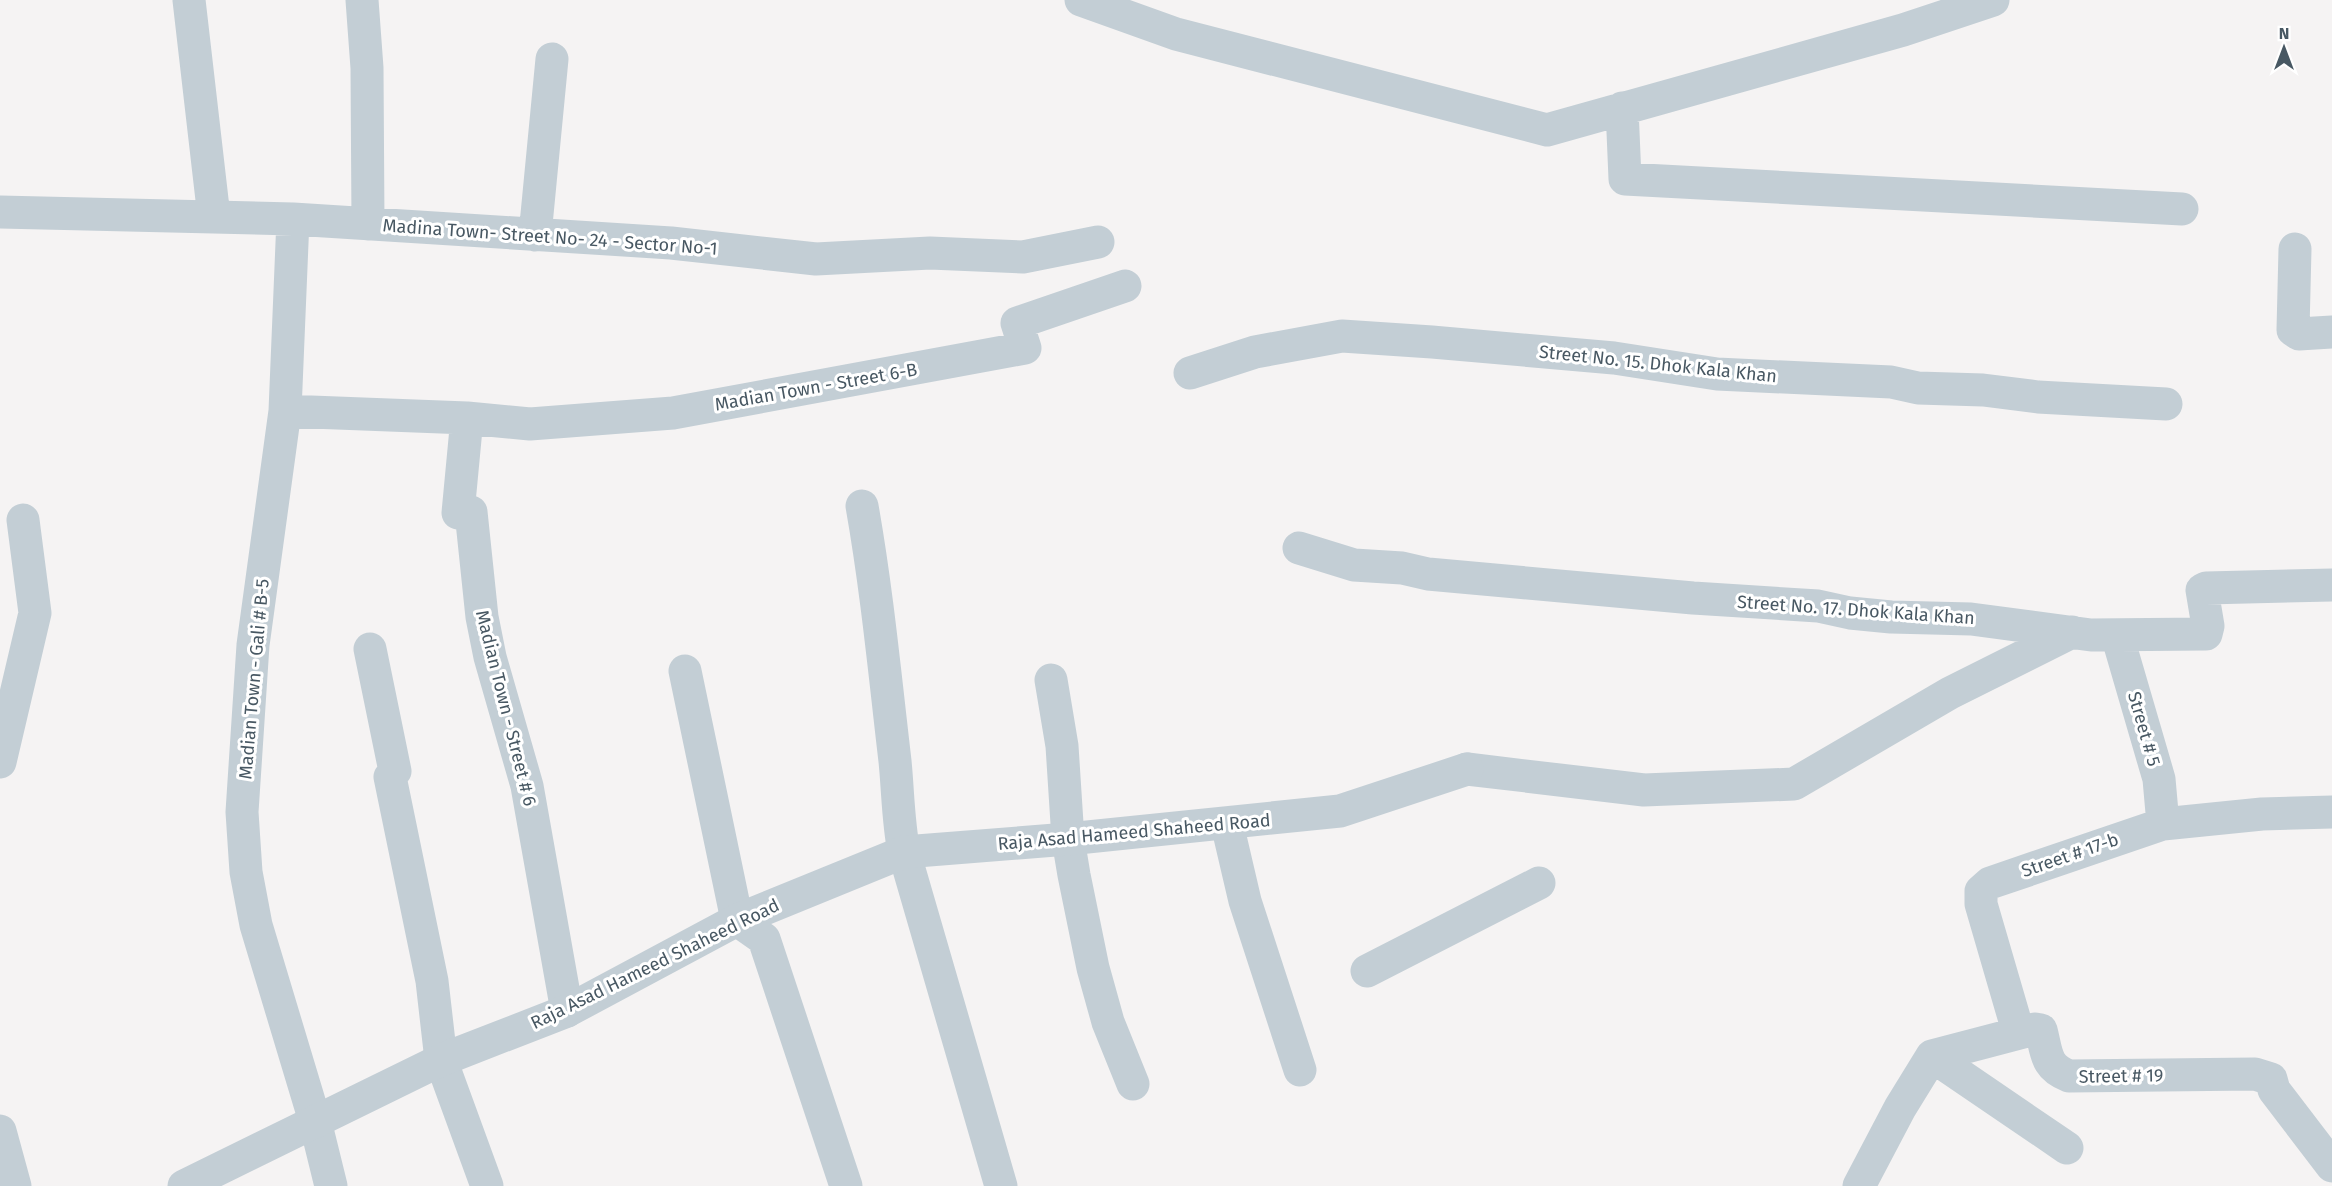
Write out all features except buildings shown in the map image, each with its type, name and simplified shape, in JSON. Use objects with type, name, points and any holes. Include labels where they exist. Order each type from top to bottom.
[{"type":"street","points":[[189,0],[214,217]]},
{"type":"street","points":[[362,0],[367,68],[368,224]]},
{"type":"street","points":[[1081,0],[1176,34],[1547,130],[1903,30],[1993,0]]},
{"type":"street","points":[[535,235],[552,59]]},
{"type":"street","points":[[1622,108],[1625,179],[2182,209]]},
{"type":"street","name":"Madina Town- Street No- 24 - Sector No-1","points":[[0,212],[293,219],[671,243],[816,259],[930,253],[1023,257],[1098,242]]},
{"type":"street","points":[[293,219],[285,411],[467,418]]},
{"type":"street","points":[[2295,249],[2293,330],[2299,334],[2332,332]]},
{"type":"street","name":"Madian Town - Street 6-B","points":[[467,418],[530,424],[673,413],[1024,348],[1017,323],[1125,286]]},
{"type":"street","name":"Street No. 15. Dhok Kala Khan","points":[[1190,373],[1255,352],[1342,336],[1442,342],[1614,358],[1717,374],[1891,382],[1918,388],[1983,390],[2038,397],[2166,404]]},
{"type":"street","name":"Madian Town - Gali # B-5","points":[[285,411],[253,645],[243,812],[246,872],[256,925],[315,1121],[331,1186]]},
{"type":"street","name":"Madian Town - Street # 6","points":[[467,418],[458,513],[471,512],[482,617],[490,657],[527,786],[567,1011]]},
{"type":"street","points":[[862,506],[878,609],[904,852],[1001,1186]]},
{"type":"street","points":[[0,762],[35,613],[16,522]]},
{"type":"street","name":"Street No. 17. Dhok Kala Khan","points":[[1299,548],[1354,565],[1402,568],[1428,574],[1714,600],[1818,606],[1850,613],[1891,617],[1971,619],[2091,635],[2206,634],[2208,626],[2202,590],[2206,588],[2332,585]]},
{"type":"street","name":"Raja Asad Hameed Shaheed Road","points":[[184,1186],[441,1060],[567,1011],[737,920],[904,852],[1068,839],[1340,811],[1467,769],[1644,790],[1794,784],[1950,693],[2072,632]]},
{"type":"street","name":"Street # 5","points":[[2117,635],[2159,779],[2163,824]]},
{"type":"street","points":[[370,649],[394,771],[390,777],[432,981],[441,1060],[487,1186]]},
{"type":"street","points":[[685,671],[737,920],[764,939],[846,1186]]},
{"type":"street","points":[[1051,680],[1062,746],[1068,839],[1093,968],[1108,1022],[1134,1084]]},
{"type":"street","name":"Street # 17-b","points":[[2018,1031],[1981,904],[1981,891],[1990,883],[2163,824],[2262,814],[2332,812]]},
{"type":"street","points":[[1227,824],[1245,901],[1300,1070]]},
{"type":"street","points":[[1367,971],[1539,883]]},
{"type":"street","name":"Street # 19","points":[[1932,1056],[2018,1031],[2035,1029],[2041,1030],[2049,1064],[2056,1072],[2068,1077],[2255,1074],[2271,1079],[2274,1090],[2332,1166]]},
{"type":"street","points":[[1859,1186],[1900,1108],[1932,1056],[2067,1148]]},
{"type":"street","points":[[0,1131],[15,1186]]}]
